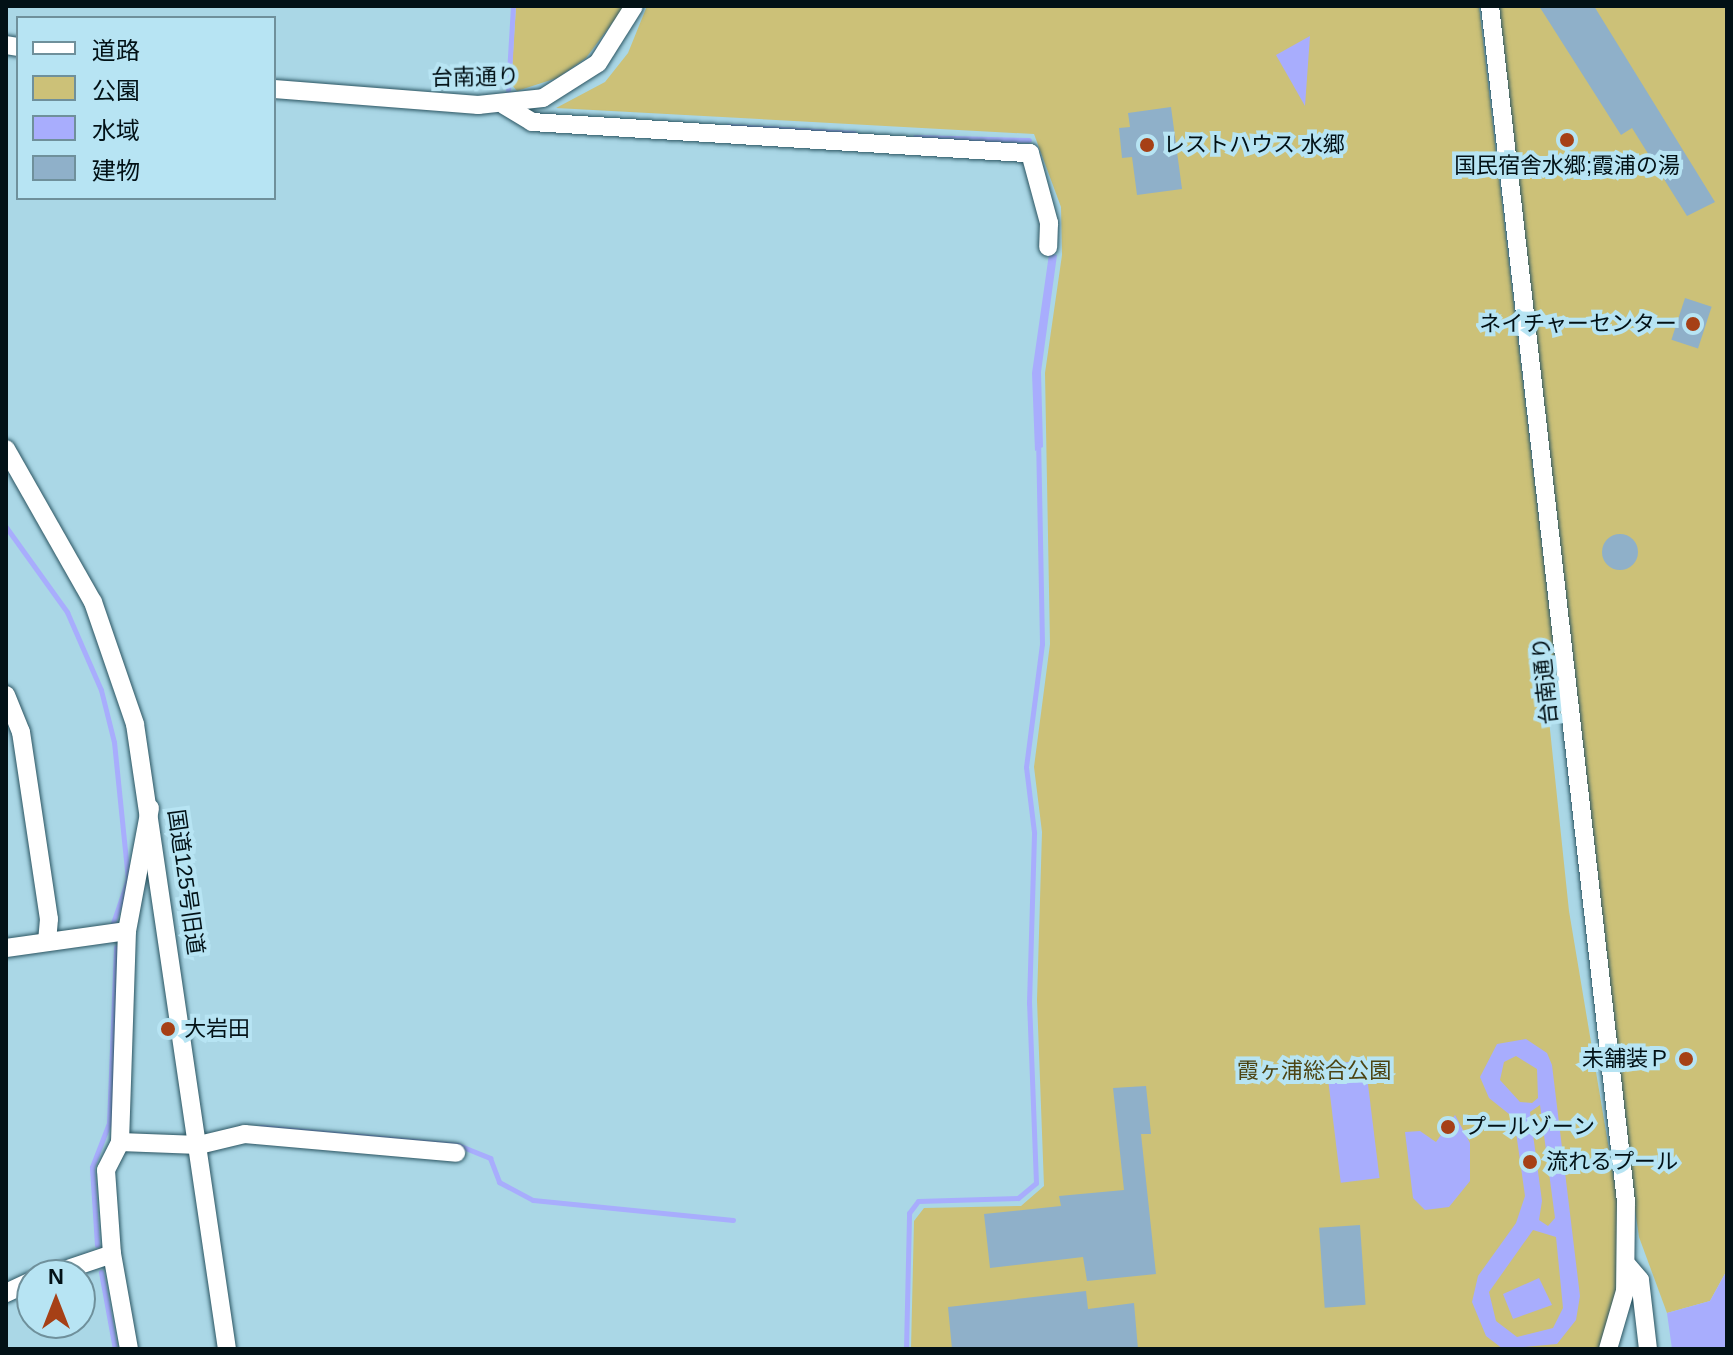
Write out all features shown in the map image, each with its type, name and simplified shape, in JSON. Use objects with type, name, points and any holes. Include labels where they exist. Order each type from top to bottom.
[{"type":"street","name":"台南通り","points":[[276,89],[504,105],[543,98],[581,80],[613,48],[634,6]]},
{"type":"street","name":"台南通り","points":[[1490,6],[1626,1202],[1628,1266],[1617,1323],[1608,1349]]},
{"type":"street","points":[[504,105],[532,122],[1030,153],[1049,223],[1048,247]]},
{"type":"street","name":"国道125号旧道","points":[[6,449],[93,602],[124,683],[151,804],[227,1349]]},
{"type":"street","points":[[6,695],[21,732],[49,919],[47,941]]},
{"type":"street","points":[[129,1349],[112,1254],[106,1170],[120,1142],[127,931],[151,804]]},
{"type":"street","points":[[6,948],[127,931]]},
{"type":"street","points":[[120,1142],[199,1145],[245,1134],[456,1153]]},
{"type":"street","points":[[96,1259],[112,1254]]},
{"type":"street","points":[[1628,1266],[1640,1280],[1648,1349]]},
{"type":"street","points":[[1617,1323],[1646,1324]]},
{"type":"green space","points":[[516,6],[625,6],[586,58],[557,78],[517,91],[511,84]]},
{"type":"green space","name":"霞ヶ浦総合公園","points":[[647,6],[1479,6],[1562,718],[1549,720],[1569,911],[1621,1221],[1615,1304],[1600,1349],[911,1349],[914,1221],[924,1208],[1021,1206],[1044,1186],[1037,1000],[1042,832],[1034,767],[1050,644],[1045,373],[1062,255],[1061,207],[1034,134],[556,108],[605,82],[628,53]]},
{"type":"green space","points":[[1499,6],[1727,6],[1727,1270],[1710,1301],[1667,1313],[1639,1237],[1610,1039]]},
{"type":"water","points":[[1310,36],[1305,106],[1276,55]]},
{"type":"water","points":[[1049,254],[1057,255],[1041,372],[1043,447],[1035,451],[1032,373]]},
{"type":"water","name":"流れるプール","points":[[1526,1039],[1547,1053],[1552,1065],[1580,1296],[1576,1320],[1557,1344],[1503,1349],[1486,1336],[1472,1302],[1478,1276],[1516,1223],[1525,1196],[1514,1118],[1489,1098],[1480,1077],[1497,1044]],"holes":[[[1516,1056],[1537,1069],[1538,1098],[1532,1103],[1520,1102],[1500,1080],[1504,1062]],[[1540,1105],[1555,1218],[1548,1226],[1539,1220],[1542,1201],[1530,1112]],[[1533,1230],[1556,1237],[1563,1308],[1553,1328],[1517,1337],[1496,1321],[1489,1292]]]},
{"type":"water","points":[[1365,1060],[1380,1178],[1341,1183],[1326,1065]]},
{"type":"water","points":[[1455,1115],[1470,1143],[1470,1181],[1449,1207],[1425,1210],[1413,1198],[1405,1132],[1420,1131],[1436,1142]]},
{"type":"water","points":[[1727,1270],[1727,1349],[1672,1349],[1667,1313],[1710,1301]]},
{"type":"water","points":[[1539,1278],[1552,1305],[1513,1319],[1503,1294]]},
{"type":"building","points":[[1539,6],[1594,6],[1715,202],[1687,216],[1632,128],[1621,135]]},
{"type":"building","points":[[1171,107],[1182,189],[1137,195],[1132,157],[1122,158],[1119,128],[1130,127],[1128,113]]},
{"type":"building","points":[[1685,298],[1712,307],[1698,348],[1671,340]]},
{"type":"building","points":[[1620,534],[1632,540],[1638,552],[1632,564],[1620,570],[1608,564],[1602,552],[1608,540]]},
{"type":"building","points":[[1146,1086],[1151,1134],[1141,1134],[1156,1274],[1087,1281],[1083,1257],[990,1268],[984,1214],[1061,1206],[1059,1196],[1124,1190],[1113,1088]]},
{"type":"building","points":[[1360,1225],[1366,1305],[1325,1308],[1319,1228]]},
{"type":"building","points":[[1086,1291],[1088,1309],[1134,1303],[1138,1349],[952,1349],[948,1307]]},
{"type":"waterway","points":[[508,90],[513,6]]},
{"type":"waterway","points":[[728,126],[854,133]]},
{"type":"waterway","points":[[915,137],[1029,140]]},
{"type":"waterway","points":[[906,1349],[909,1213],[918,1201],[1018,1198],[1036,1183],[1029,1003],[1034,832],[1026,767],[1042,644],[1038,444]]},
{"type":"waterway","points":[[6,527],[67,612],[101,690],[114,742],[128,879],[113,923]]},
{"type":"waterway","points":[[97,1245],[92,1167],[109,1123],[116,947]]},
{"type":"waterway","points":[[261,1127],[458,1145],[490,1158],[499,1182],[533,1200],[733,1220]]},
{"type":"waterway","points":[[101,1272],[115,1349]]},
{"type":"place","name":"国民宿舎水郷;霞浦の湯","points":[[1567,140]]},
{"type":"place","name":"レストハウス 水郷","points":[[1147,145]]},
{"type":"place","name":"ネイチャーセンター","points":[[1693,324]]},
{"type":"place","name":"大岩田","points":[[168,1029]]},
{"type":"place","name":"未舗装Ｐ","points":[[1686,1059]]},
{"type":"place","name":"プールゾーン","points":[[1448,1127]]},
{"type":"place","name":"流れるプール","points":[[1530,1162]]}]
